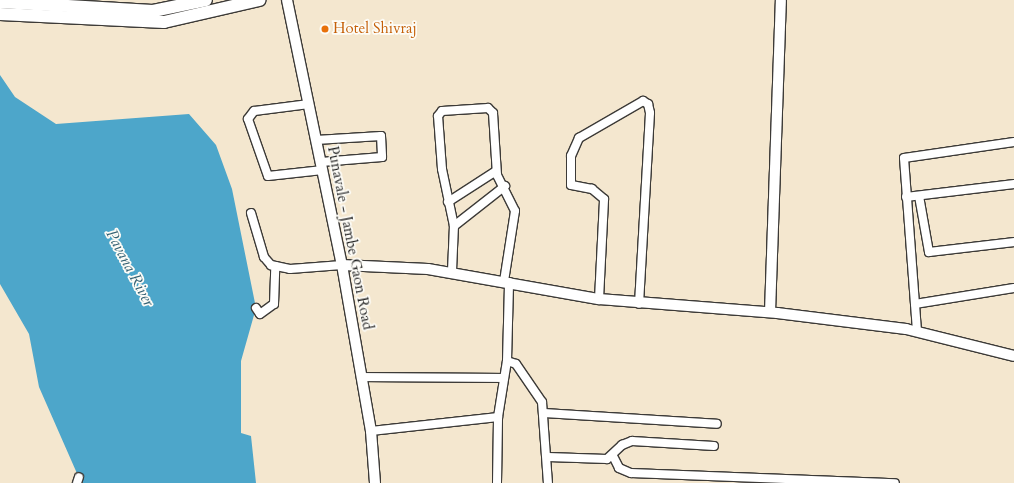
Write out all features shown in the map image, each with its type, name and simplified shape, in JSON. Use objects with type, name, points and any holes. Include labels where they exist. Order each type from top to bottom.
[{"type":"main road","points":[[0,2],[153,11],[190,11],[206,0]]},
{"type":"main road","points":[[0,14],[153,22],[190,11],[259,0]]},
{"type":"street","name":"Punavale - Jambe Gaon Road","points":[[287,0],[342,265],[371,431],[375,483]]},
{"type":"street","points":[[770,312],[781,0]]},
{"type":"street","points":[[599,299],[604,199],[592,189],[572,185],[571,156],[579,138],[643,101],[648,104],[650,113],[639,304]]},
{"type":"street","points":[[309,104],[254,111],[248,119],[268,176],[382,157],[381,136],[316,140]]},
{"type":"street","points":[[452,271],[454,226],[442,169],[440,112],[492,109],[496,171],[505,186],[515,211],[507,281],[507,361],[498,417],[497,483]]},
{"type":"street","points":[[917,331],[904,158],[1014,142]]},
{"type":"street","points":[[448,202],[496,171]]},
{"type":"street","points":[[906,197],[1014,184]]},
{"type":"street","points":[[454,226],[505,186]]},
{"type":"street","points":[[919,196],[929,252],[1014,242]]},
{"type":"street","points":[[251,213],[264,257],[275,266],[290,269],[342,265],[452,271],[599,299],[639,304],[770,312],[917,331],[1014,356]]},
{"type":"street","points":[[256,308],[260,314],[274,304],[275,266]]},
{"type":"street","points":[[915,304],[1014,288]]},
{"type":"street","points":[[507,361],[516,364],[542,402],[548,457],[548,483]]},
{"type":"street","points":[[361,377],[504,378]]},
{"type":"street","points":[[544,413],[718,424]]},
{"type":"street","points":[[371,431],[498,417]]},
{"type":"street","points":[[548,457],[603,460],[613,456],[622,445],[632,442],[714,446]]},
{"type":"street","points":[[613,456],[619,468],[631,473],[895,483]]},
{"type":"water","name":"Pavana River","points":[[0,75],[15,97],[56,124],[189,114],[216,145],[232,189],[256,308],[241,361],[241,433],[251,436],[256,483],[83,483],[79,478],[39,387],[29,334],[0,284]]},
{"type":"place","name":"Hotel Shivraj","points":[[325,29]]}]
